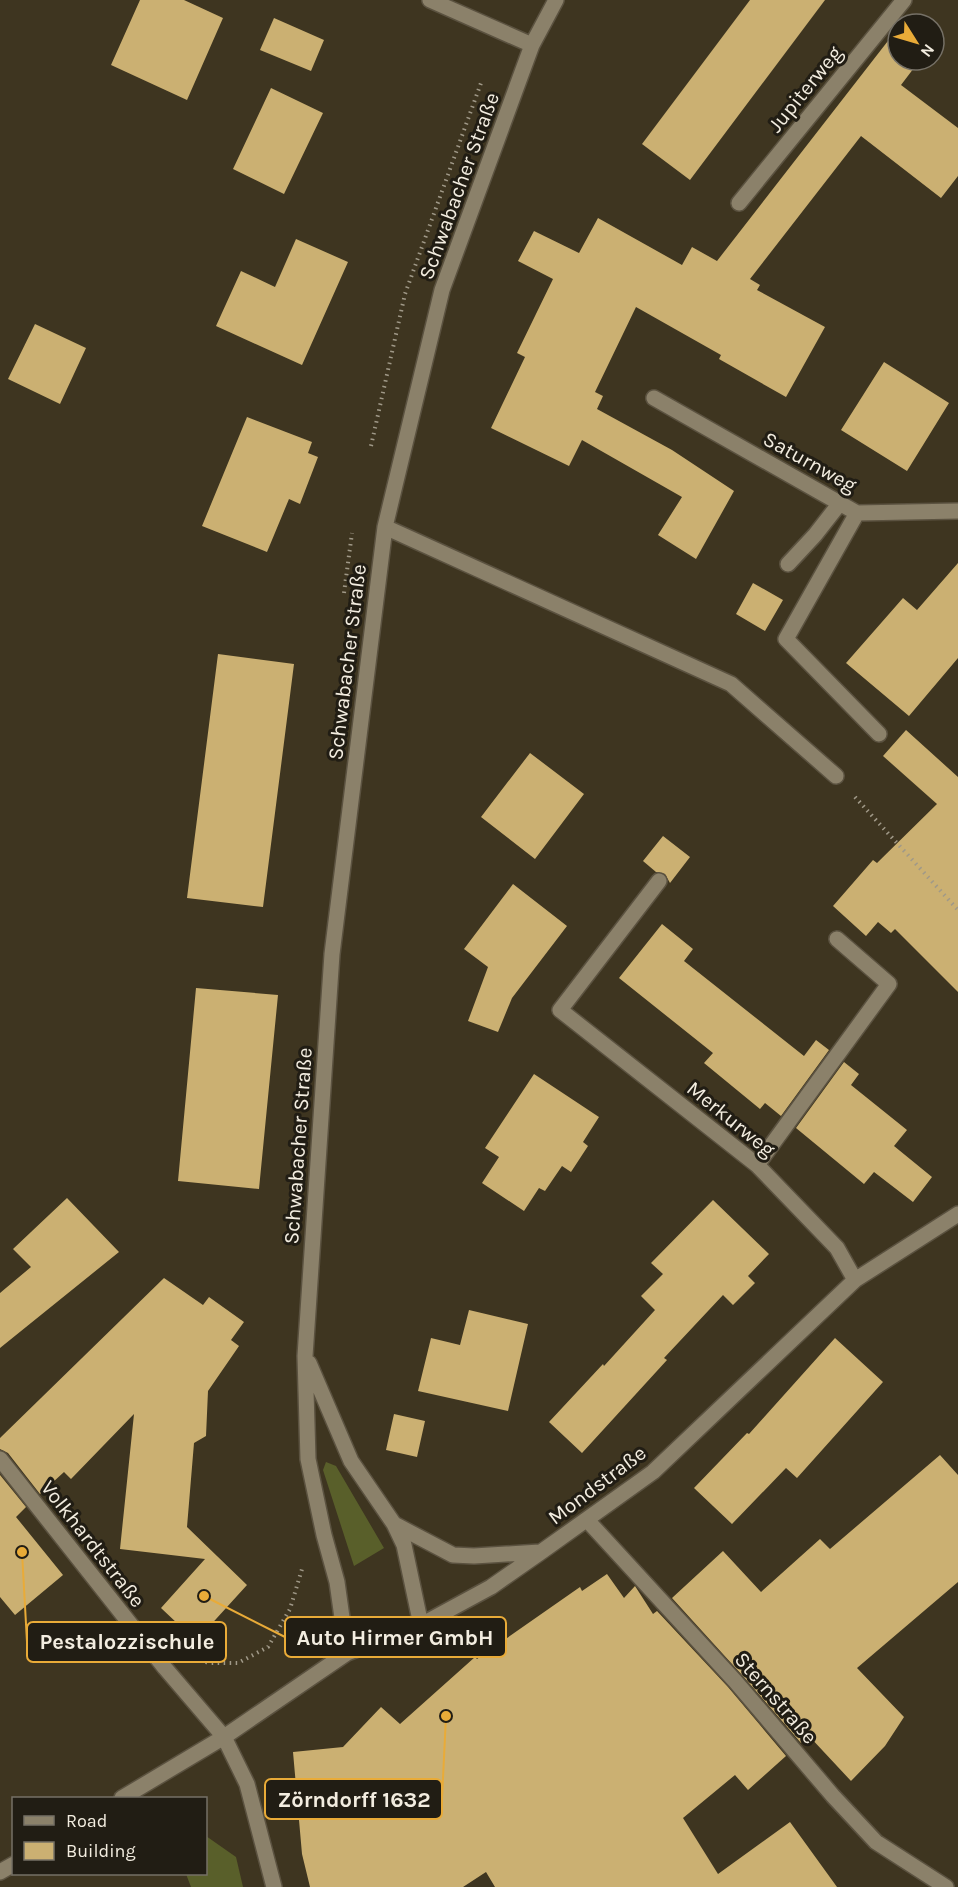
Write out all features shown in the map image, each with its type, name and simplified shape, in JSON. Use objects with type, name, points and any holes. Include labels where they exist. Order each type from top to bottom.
[{"type":"street","points":[[430,0],[532,45]]},
{"type":"street","name":"Schwabacher Straße","points":[[347,1653],[337,1582],[324,1535],[308,1459],[305,1356],[332,954],[385,527],[442,290],[532,45],[556,0]]},
{"type":"street","name":"Jupiterweg","points":[[740,203],[904,0]]},
{"type":"street","name":"Saturnweg","points":[[654,398],[857,513],[958,511]]},
{"type":"street","points":[[788,564],[840,503]]},
{"type":"street","points":[[857,513],[786,639],[879,734]]},
{"type":"street","points":[[385,527],[731,684],[836,776]]},
{"type":"street","name":"Merkurweg","points":[[659,881],[560,1010],[757,1165],[837,1248],[855,1280]]},
{"type":"street","points":[[757,1165],[889,984],[837,939]]},
{"type":"street","name":"Mondstraße","points":[[124,1797],[224,1737],[347,1653],[421,1625],[491,1587],[587,1520],[653,1472],[855,1280],[958,1214]]},
{"type":"street","name":"Schwabacher Straße","points":[[305,1356],[351,1461],[394,1524],[404,1545],[421,1625]]},
{"type":"street","name":"Volkhardtstraße","points":[[0,1459],[165,1668],[224,1737],[247,1784],[274,1887]]},
{"type":"street","name":"Sternstraße","points":[[587,1520],[735,1681],[876,1842],[946,1887]]},
{"type":"street","points":[[394,1524],[453,1555],[541,1552]]},
{"type":"path","points":[[836,776],[958,910]]},
{"type":"path","points":[[165,1668],[184,1652],[208,1663],[238,1663],[268,1647],[290,1609],[303,1558]]},
{"type":"green space","points":[[326,1462],[336,1466],[384,1548],[354,1566],[323,1470]]},
{"type":"green space","points":[[207,1837],[236,1857],[243,1887],[191,1887],[186,1875],[207,1875]]},
{"type":"building","points":[[140,0],[184,0],[223,18],[187,100],[111,65]]},
{"type":"building","points":[[750,0],[825,0],[690,180],[642,144]]},
{"type":"building","points":[[274,18],[324,40],[311,71],[260,50]]},
{"type":"building","points":[[886,43],[886,72],[911,72],[901,85],[958,128],[958,176],[941,198],[861,136],[750,279],[760,285],[757,290],[825,327],[786,397],[719,359],[721,355],[636,307],[595,392],[603,396],[597,409],[672,450],[734,491],[696,559],[658,535],[682,497],[582,440],[569,466],[491,428],[525,357],[517,353],[553,279],[518,261],[534,231],[579,253],[598,218],[682,265],[692,247],[717,261]]},
{"type":"building","points":[[271,88],[323,113],[284,194],[233,169]]},
{"type":"building","points":[[296,239],[348,262],[302,365],[216,326],[241,271],[275,287]]},
{"type":"building","points":[[35,324],[86,348],[60,404],[8,379]]},
{"type":"building","points":[[884,362],[949,403],[907,471],[841,430]]},
{"type":"building","points":[[247,417],[312,442],[308,453],[318,457],[300,504],[289,499],[267,552],[202,526]]},
{"type":"building","points":[[958,563],[958,658],[909,716],[846,663],[903,598],[917,610]]},
{"type":"building","points":[[753,583],[783,600],[765,631],[736,614]]},
{"type":"building","points":[[218,654],[294,664],[263,907],[187,898]]},
{"type":"building","points":[[906,730],[958,777],[958,992],[895,929],[891,933],[878,922],[866,936],[833,906],[873,860],[877,863],[937,804],[883,756]]},
{"type":"building","points":[[530,753],[584,794],[535,859],[481,817]]},
{"type":"building","points":[[663,836],[690,857],[670,883],[665,874],[656,872],[643,861]]},
{"type":"building","points":[[513,884],[567,926],[512,998],[498,1032],[468,1021],[488,967],[464,949]]},
{"type":"building","points":[[662,924],[693,949],[684,961],[804,1056],[816,1040],[829,1050],[781,1116],[765,1103],[760,1109],[704,1063],[713,1053],[619,978]]},
{"type":"building","points":[[196,988],[278,995],[259,1189],[178,1181]]},
{"type":"building","points":[[844,1062],[859,1074],[851,1085],[907,1130],[894,1146],[932,1177],[913,1202],[874,1172],[864,1184],[796,1128]]},
{"type":"building","points":[[534,1074],[599,1117],[583,1142],[588,1146],[571,1172],[562,1166],[545,1191],[539,1188],[524,1211],[482,1183],[499,1157],[485,1148]]},
{"type":"building","points":[[67,1198],[119,1252],[0,1348],[0,1293],[31,1267],[13,1249]]},
{"type":"building","points":[[713,1200],[769,1254],[748,1276],[755,1283],[733,1305],[723,1295],[664,1358],[667,1360],[582,1453],[549,1422],[655,1310],[641,1296],[663,1274],[651,1263]]},
{"type":"building","points":[[164,1278],[203,1305],[209,1297],[244,1322],[231,1340],[239,1346],[208,1391],[206,1436],[194,1443],[187,1527],[247,1585],[196,1641],[161,1608],[205,1559],[120,1549],[134,1414],[71,1479],[64,1472],[40,1494],[8,1453],[0,1449],[0,1438]]},
{"type":"building","points":[[469,1310],[528,1324],[508,1411],[418,1391],[431,1338],[460,1345]]},
{"type":"building","points":[[835,1338],[883,1382],[797,1478],[786,1468],[732,1524],[694,1488],[747,1433],[749,1434]]},
{"type":"building","points":[[394,1414],[425,1421],[417,1457],[386,1450]]},
{"type":"building","points":[[940,1455],[958,1475],[958,1582],[857,1668],[904,1717],[885,1746],[851,1781],[809,1736],[801,1743],[672,1598],[723,1551],[761,1592],[820,1539],[830,1549]]},
{"type":"building","points":[[0,1475],[26,1507],[16,1517],[63,1575],[15,1615],[0,1597]]},
{"type":"building","points":[[607,1574],[624,1598],[635,1586],[653,1614],[657,1611],[728,1687],[786,1756],[748,1790],[735,1775],[683,1818],[718,1874],[790,1822],[837,1887],[495,1887],[486,1872],[463,1887],[310,1887],[302,1854],[293,1752],[343,1747],[381,1707],[400,1724],[475,1657],[477,1659],[580,1587],[582,1591]]},
{"type":"place","name":"Pestalozzischule","points":[[22,1552]]},
{"type":"place","name":"Auto Hirmer GmbH","points":[[204,1596]]},
{"type":"place","name":"Zörndorff 1632","points":[[446,1716]]}]
